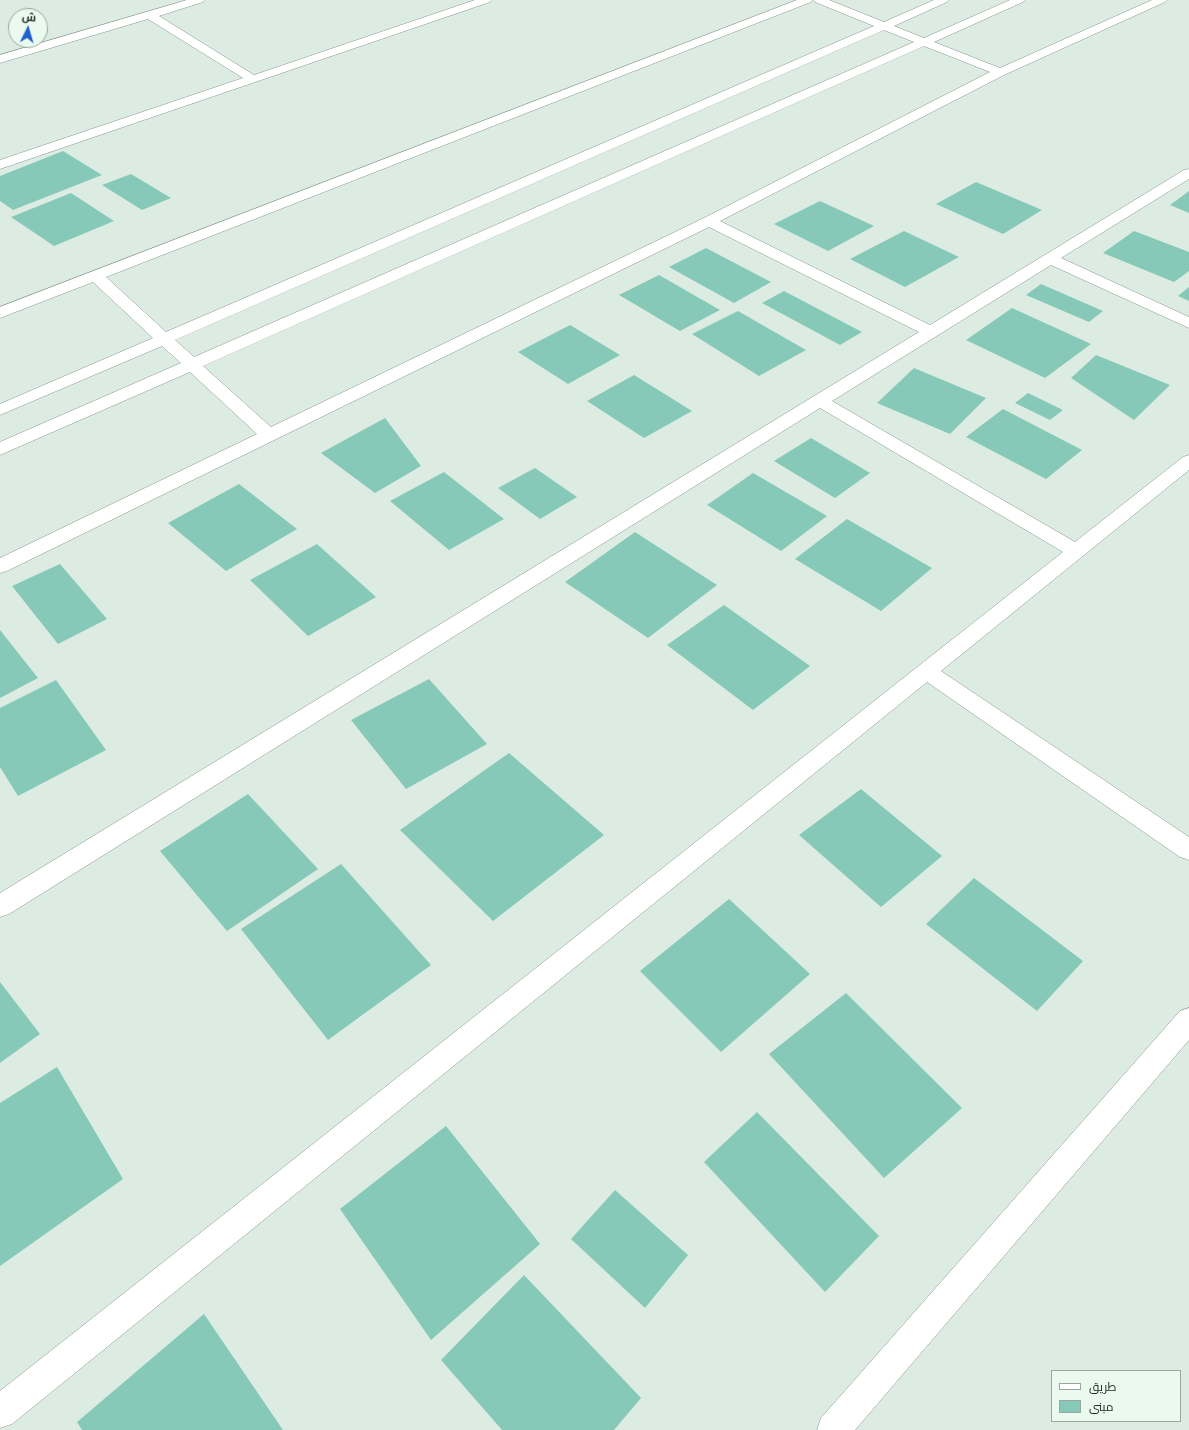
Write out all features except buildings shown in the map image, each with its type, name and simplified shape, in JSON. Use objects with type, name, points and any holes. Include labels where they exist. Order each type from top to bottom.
[{"type":"street","points":[[0,48],[5,57],[199,0]]},
{"type":"street","points":[[0,164],[486,0]]},
{"type":"street","points":[[0,313],[807,0]]},
{"type":"street","points":[[819,0],[1000,72]]},
{"type":"street","points":[[0,410],[943,0]]},
{"type":"street","points":[[0,449],[1019,0]]},
{"type":"street","points":[[0,566],[710,221],[1000,72],[1161,0]]},
{"type":"street","points":[[150,15],[253,79]]},
{"type":"street","points":[[0,906],[1189,173]]},
{"type":"street","points":[[710,221],[931,332]]},
{"type":"street","points":[[1050,259],[1189,323]]},
{"type":"street","points":[[95,276],[269,435]]},
{"type":"street","points":[[820,401],[1076,551]]},
{"type":"street","points":[[0,1412],[1189,461]]},
{"type":"street","points":[[926,671],[1189,850]]},
{"type":"street","points":[[833,1430],[1189,1020]]}]
